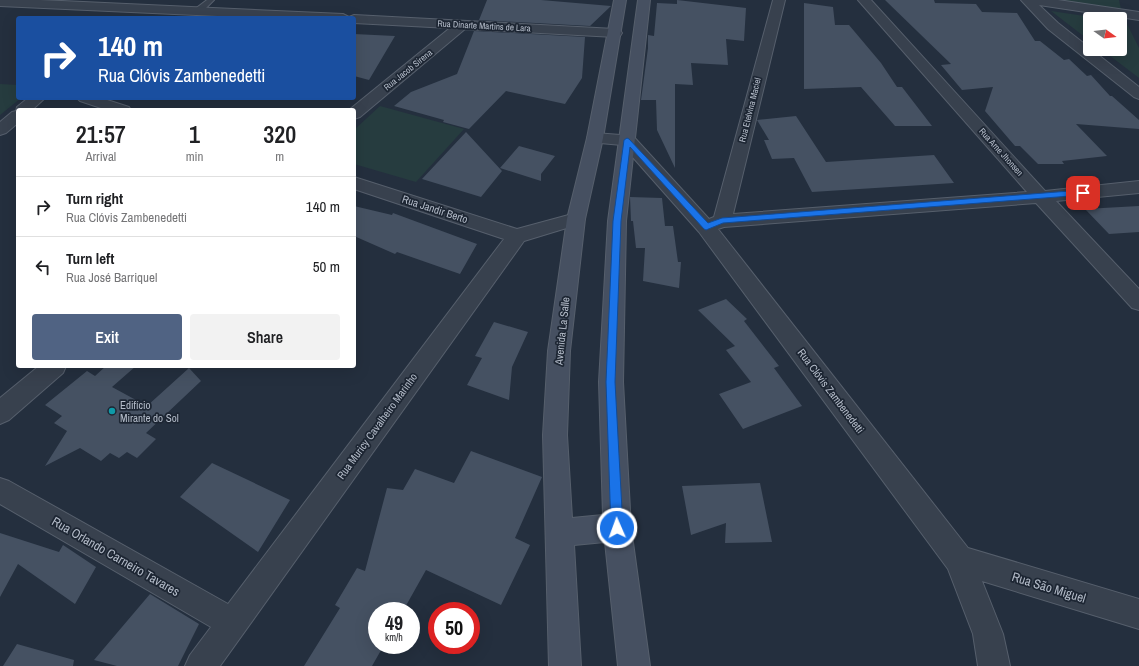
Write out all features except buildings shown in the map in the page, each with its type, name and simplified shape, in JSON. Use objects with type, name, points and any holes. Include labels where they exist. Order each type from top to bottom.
[{"type":"main road","name":"Avenida La Salle","points":[[565,666],[555,435],[559,351],[576,219],[595,138],[620,0]]},
{"type":"main road","points":[[634,666],[617,528],[610,382],[617,221],[644,0]]},
{"type":"main road","points":[[560,532],[617,528]]},
{"type":"street","name":"Rua Etelvina Maciel","points":[[714,224],[779,0]]},
{"type":"street","name":"Rua Arne Jhonsen","points":[[864,0],[1041,197],[1139,302]]},
{"type":"street","points":[[1027,0],[1054,26],[1139,94]]},
{"type":"street","points":[[1032,0],[1139,16]]},
{"type":"street","points":[[0,2],[136,7],[302,16]]},
{"type":"street","points":[[126,16],[136,7]]},
{"type":"street","name":"Rua Dinarte Martins de Lara","points":[[356,18],[462,26],[615,33]]},
{"type":"street","name":"Rua Jacob Sirena","points":[[356,112],[462,26]]},
{"type":"street","points":[[25,108],[35,100]]},
{"type":"street","points":[[91,100],[117,108]]},
{"type":"street","points":[[0,130],[16,117]]},
{"type":"street","points":[[595,138],[627,140]]},
{"type":"street","name":"Rua Clóvis Zambenedetti","points":[[627,140],[714,224],[959,560],[988,634],[994,666]]},
{"type":"street","name":"Rua Jandir Berto","points":[[356,184],[517,236]]},
{"type":"street","points":[[714,224],[1041,197],[1139,187]]},
{"type":"street","points":[[517,236],[576,219]]},
{"type":"street","name":"Rua Muricy Cavalheiro Marinho","points":[[201,666],[517,236]]},
{"type":"street","points":[[0,413],[53,368]]},
{"type":"street","name":"Rua Orlando Carneiro Tavares","points":[[0,490],[232,623]]},
{"type":"street","name":"Rua São Miguel","points":[[959,560],[1139,614]]},
{"type":"lane","points":[[198,11],[211,0]]},
{"type":"green space","points":[[1059,0],[1119,0],[1121,9]]},
{"type":"green space","points":[[1051,11],[1083,16],[1083,36]]},
{"type":"green space","points":[[1127,24],[1139,48],[1139,78],[1110,56],[1127,56]]},
{"type":"green space","points":[[0,84],[16,85],[16,100],[19,100],[0,115]]},
{"type":"green space","points":[[380,106],[464,129],[416,182],[356,165],[356,128]]},
{"type":"place","name":"Edifício Mirante do Sol","points":[[112,411]]},
{"type":"route","points":[[617,528],[610,382],[617,221],[627,140],[706,227],[722,221],[1083,193]]}]
